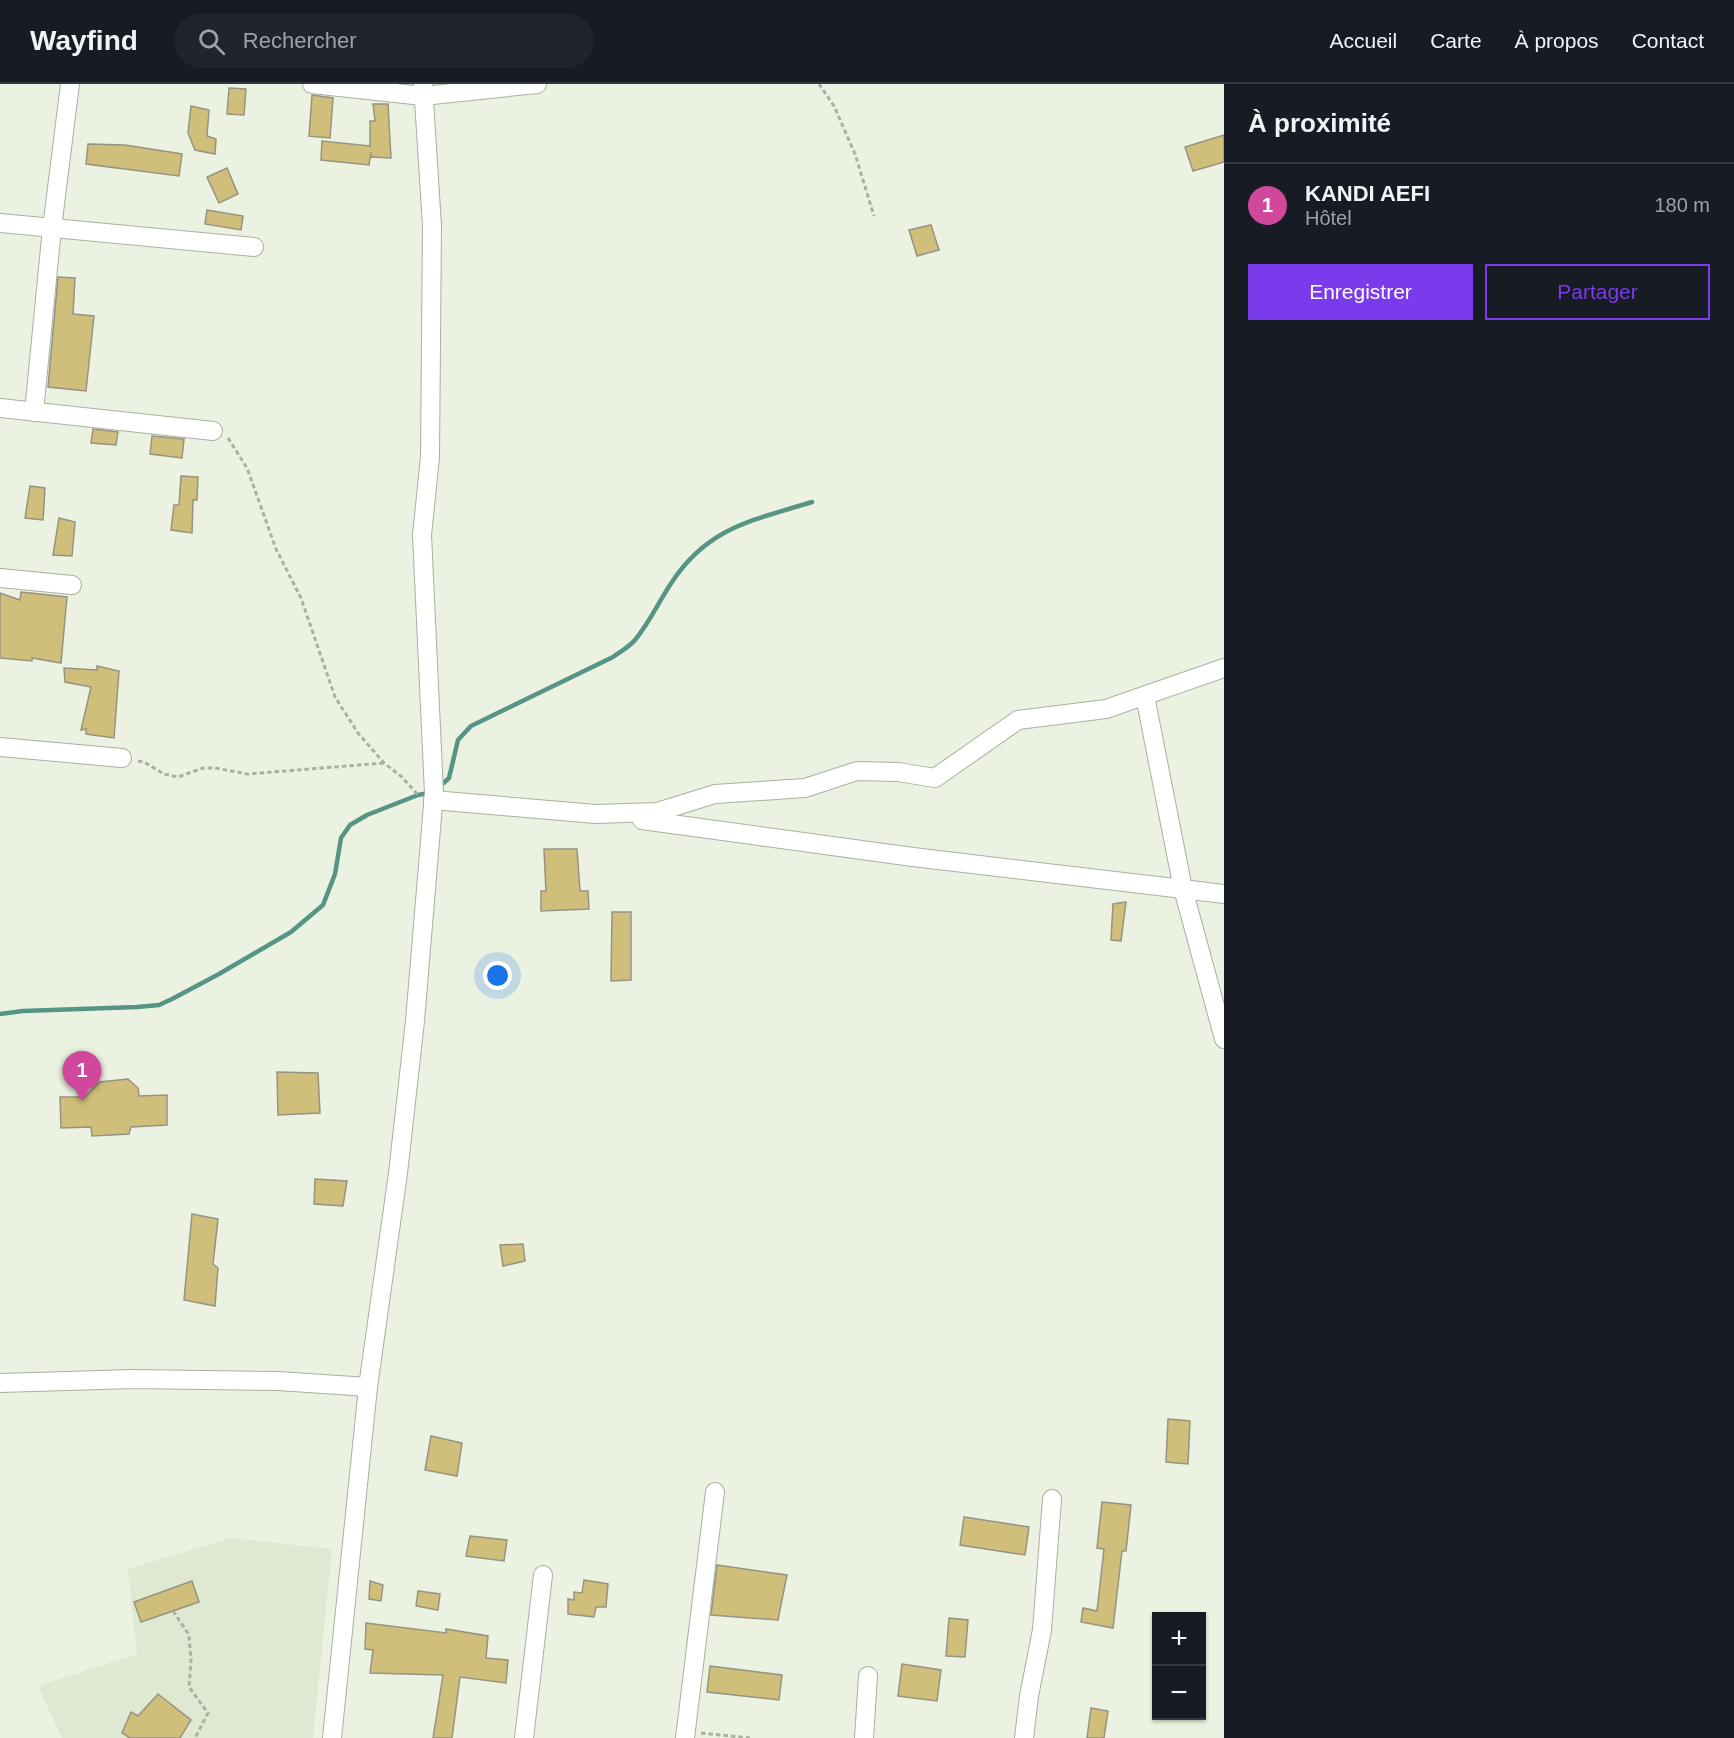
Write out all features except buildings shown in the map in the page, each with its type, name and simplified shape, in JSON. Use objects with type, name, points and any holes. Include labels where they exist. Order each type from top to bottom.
[{"type":"street","points":[[34,411],[52,228],[70,84]]},
{"type":"street","points":[[312,84],[423,90],[537,84]]},
{"type":"street","points":[[332,1738],[368,1387],[402,1138],[415,1021],[433,804],[422,535],[430,457],[432,226],[423,90]]},
{"type":"street","points":[[0,223],[254,247]]},
{"type":"street","points":[[0,408],[213,431]]},
{"type":"street","points":[[0,578],[72,585]]},
{"type":"street","points":[[596,814],[657,812],[715,794],[805,788],[857,771],[898,772],[934,778],[1018,720],[1106,709],[1224,668]]},
{"type":"street","points":[[1145,696],[1183,889],[1224,1039]]},
{"type":"street","points":[[0,747],[122,758]]},
{"type":"street","points":[[433,804],[596,814],[902,855],[1224,894]]},
{"type":"street","points":[[0,1383],[133,1379],[278,1381],[368,1387]]},
{"type":"street","points":[[686,1735],[714,1492]]},
{"type":"street","points":[[1024,1738],[1029,1696],[1042,1630],[1052,1499]]},
{"type":"street","points":[[524,1738],[543,1575]]},
{"type":"street","points":[[864,1738],[868,1676]]},
{"type":"path","points":[[819,84],[834,106],[855,154],[874,216]]},
{"type":"path","points":[[213,431],[229,438],[247,468],[276,549],[301,598],[335,697],[358,733],[384,763],[433,804]]},
{"type":"path","points":[[122,758],[144,762],[165,774],[178,777],[202,768],[249,774],[384,763]]},
{"type":"path","points":[[173,1611],[189,1635],[191,1661],[189,1687],[208,1713],[195,1738]]},
{"type":"path","points":[[686,1735],[750,1738]]},
{"type":"shaded area","points":[[231,1538],[332,1549],[313,1738],[62,1738],[38,1686],[137,1654],[128,1569]]},
{"type":"waterway","points":[[439,787],[449,778],[458,740],[471,726],[613,657],[627,647],[645,626],[672,582],[701,549],[734,528],[812,502]]},
{"type":"waterway","points":[[0,1014],[23,1011],[137,1007],[159,1005],[172,999],[291,932],[323,905],[335,874],[341,838],[350,825],[367,815],[418,795],[430,793]]},
{"type":"place","name":"KANDI AEFI","points":[[82,1101]]}]
